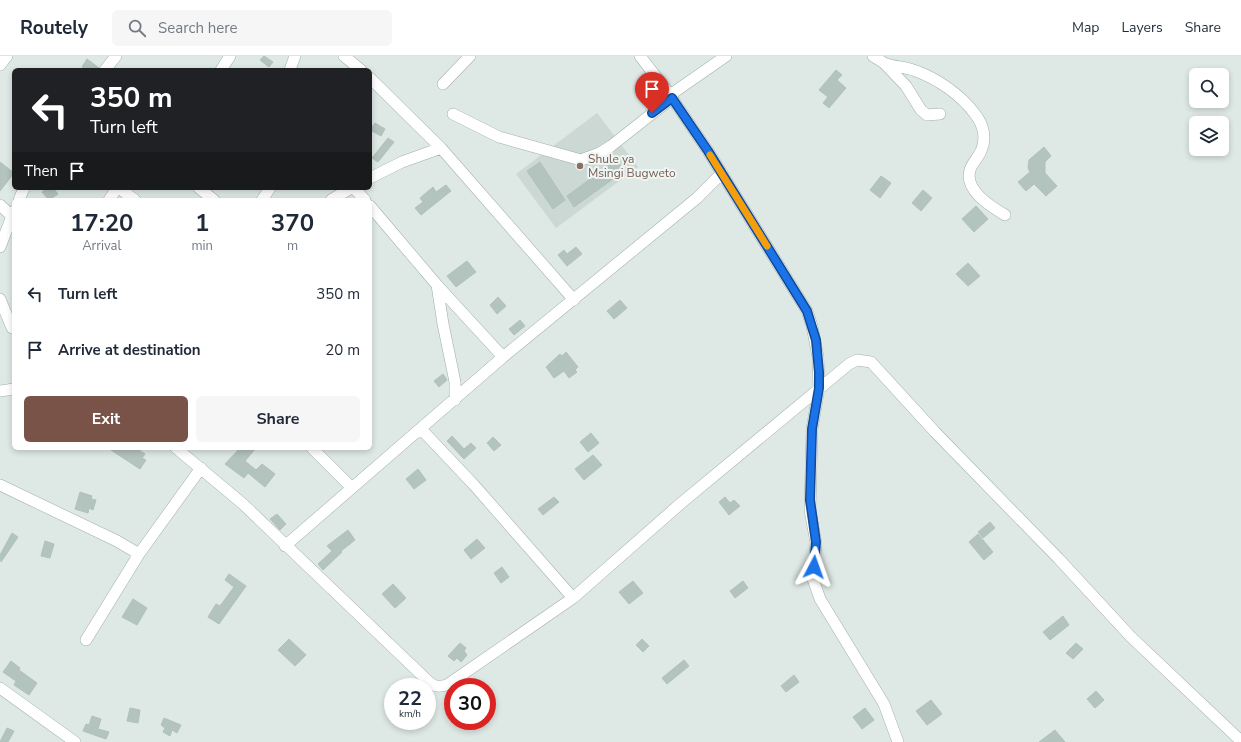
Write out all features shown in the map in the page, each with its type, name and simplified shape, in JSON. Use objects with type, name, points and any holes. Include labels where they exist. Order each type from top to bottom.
[{"type":"street","points":[[0,65],[8,56]]},
{"type":"street","points":[[107,68],[116,56]]},
{"type":"street","points":[[222,68],[230,56]]},
{"type":"street","points":[[291,68],[295,56]]},
{"type":"street","points":[[344,56],[356,65]]},
{"type":"street","points":[[443,84],[470,56]]},
{"type":"street","points":[[640,56],[671,96],[722,173],[807,311],[812,326],[818,357],[819,388],[812,429],[810,510],[816,542],[813,579],[820,599],[884,704],[898,742]]},
{"type":"street","points":[[453,114],[499,137],[581,160],[600,153],[611,146],[671,96],[726,56]]},
{"type":"street","points":[[873,56],[885,64],[906,86],[921,110],[927,115],[940,114]]},
{"type":"street","points":[[885,64],[916,71],[930,78],[957,96],[975,114],[982,125],[983,144],[970,169],[970,182],[982,199],[1005,215]]},
{"type":"street","points":[[372,80],[441,148],[574,300]]},
{"type":"street","points":[[372,177],[402,162],[441,148]]},
{"type":"street","points":[[285,546],[351,487],[421,430],[503,357],[696,198],[722,173]]},
{"type":"street","points":[[121,190],[132,198]]},
{"type":"street","points":[[204,190],[212,198]]},
{"type":"street","points":[[335,198],[349,190]]},
{"type":"street","points":[[355,190],[362,198]]},
{"type":"street","points":[[0,205],[12,214]]},
{"type":"street","points":[[372,208],[437,285],[503,357]]},
{"type":"street","points":[[0,247],[12,217]]},
{"type":"street","points":[[437,285],[443,324],[455,382],[455,400]]},
{"type":"street","points":[[0,299],[12,327]]},
{"type":"street","points":[[0,316],[12,328]]},
{"type":"street","points":[[178,450],[243,504],[285,546],[434,686],[447,685],[573,598],[680,504],[819,388],[857,360],[871,362],[935,432],[1058,558],[1131,637],[1241,741]]},
{"type":"street","points":[[0,391],[12,389]]},
{"type":"street","points":[[421,430],[474,485],[573,598]]},
{"type":"street","points":[[314,450],[351,487]]},
{"type":"street","points":[[86,640],[139,554],[201,468]]},
{"type":"street","points":[[0,485],[117,541],[139,554]]},
{"type":"street","points":[[0,688],[75,742]]},
{"type":"shaded area","points":[[597,113],[638,167],[556,228],[516,174]]},
{"type":"building","points":[[264,56],[273,62],[269,67],[260,60]]},
{"type":"building","points":[[87,59],[99,68],[83,68],[82,67]]},
{"type":"building","points":[[836,70],[842,75],[837,80],[846,88],[829,108],[823,103],[828,97],[819,90]]},
{"type":"building","points":[[375,123],[385,129],[381,136],[372,131],[372,127]]},
{"type":"building","points":[[388,138],[394,142],[378,162],[372,158]]},
{"type":"building","points":[[1044,147],[1051,156],[1045,162],[1045,173],[1057,186],[1046,196],[1034,184],[1026,191],[1018,182],[1030,172],[1028,168],[1029,160]]},
{"type":"building","points":[[616,160],[624,171],[574,207],[567,196]]},
{"type":"building","points":[[0,162],[12,171],[12,176],[0,191]]},
{"type":"building","points":[[540,162],[565,200],[553,209],[527,171]]},
{"type":"building","points":[[881,176],[891,183],[880,198],[870,190]]},
{"type":"building","points":[[446,185],[451,191],[421,215],[415,208],[423,202],[420,198],[433,187],[436,192]]},
{"type":"building","points":[[45,190],[55,190],[58,194],[52,198],[47,198],[42,192]]},
{"type":"building","points":[[923,190],[932,198],[921,211],[912,203]]},
{"type":"building","points":[[976,206],[988,219],[974,232],[962,219]]},
{"type":"building","points":[[576,247],[582,254],[567,266],[558,255],[564,250],[567,254]]},
{"type":"building","points":[[467,261],[476,272],[456,287],[447,276]]},
{"type":"building","points":[[968,263],[980,276],[968,286],[956,274]]},
{"type":"building","points":[[498,297],[506,306],[497,314],[490,305]]},
{"type":"building","points":[[620,300],[627,308],[614,319],[607,311]]},
{"type":"building","points":[[520,320],[525,326],[514,335],[509,329]]},
{"type":"building","points":[[566,352],[578,367],[575,370],[577,372],[569,378],[564,371],[554,378],[546,367],[560,354],[562,356]]},
{"type":"building","points":[[443,374],[447,380],[439,387],[434,381]]},
{"type":"building","points":[[591,433],[599,443],[588,452],[580,442]]},
{"type":"building","points":[[452,436],[464,449],[471,443],[476,448],[464,459],[447,441]]},
{"type":"building","points":[[493,437],[501,445],[494,451],[487,443]]},
{"type":"building","points":[[111,450],[139,450],[145,454],[142,458],[146,460],[140,469]]},
{"type":"building","points":[[238,450],[254,450],[245,461],[256,470],[262,464],[275,474],[265,487],[248,473],[244,478],[225,464]]},
{"type":"building","points":[[593,455],[602,465],[584,480],[575,469]]},
{"type":"building","points":[[418,469],[426,480],[414,489],[406,479]]},
{"type":"building","points":[[80,492],[92,496],[91,499],[96,500],[93,510],[89,508],[88,513],[75,509]]},
{"type":"building","points":[[554,497],[559,502],[543,515],[538,509]]},
{"type":"building","points":[[725,497],[730,503],[734,500],[740,506],[729,515],[719,502]]},
{"type":"building","points":[[277,514],[286,524],[280,530],[270,519]]},
{"type":"building","points":[[990,522],[995,528],[983,538],[978,532]]},
{"type":"building","points":[[348,530],[355,540],[341,551],[342,552],[323,570],[318,564],[332,551],[327,546]]},
{"type":"building","points":[[12,533],[18,537],[1,562],[0,555]]},
{"type":"building","points":[[978,534],[993,552],[984,560],[969,542]]},
{"type":"building","points":[[477,539],[485,548],[471,559],[464,550]]},
{"type":"building","points":[[45,541],[54,544],[50,558],[41,556]]},
{"type":"building","points":[[502,567],[509,577],[501,583],[494,573]]},
{"type":"building","points":[[229,574],[246,586],[219,624],[208,617],[216,604],[220,606],[234,587],[225,580]]},
{"type":"building","points":[[633,581],[643,593],[629,604],[619,592]]},
{"type":"building","points":[[743,581],[748,588],[735,598],[730,591]]},
{"type":"building","points":[[393,584],[406,598],[395,608],[382,594]]},
{"type":"building","points":[[133,599],[147,608],[137,625],[122,617]]},
{"type":"building","points":[[1063,616],[1069,625],[1050,640],[1043,632]]},
{"type":"building","points":[[289,639],[306,655],[295,666],[278,650]]},
{"type":"building","points":[[642,639],[649,646],[643,652],[636,645]]},
{"type":"building","points":[[460,643],[466,648],[464,651],[467,655],[461,662],[457,658],[454,661],[448,656]]},
{"type":"building","points":[[1076,643],[1083,649],[1073,659],[1066,653]]},
{"type":"building","points":[[684,660],[689,666],[667,684],[662,678]]},
{"type":"building","points":[[11,661],[20,668],[19,670],[37,683],[29,695],[14,685],[16,681],[3,672]]},
{"type":"building","points":[[794,675],[799,682],[786,692],[781,686]]},
{"type":"building","points":[[1096,691],[1104,700],[1095,708],[1087,699]]},
{"type":"building","points":[[931,700],[942,714],[927,725],[916,711]]},
{"type":"building","points":[[130,708],[140,710],[138,723],[127,721]]},
{"type":"building","points":[[865,708],[874,720],[862,729],[853,717]]},
{"type":"building","points":[[92,716],[101,719],[98,729],[109,732],[106,739],[83,731],[86,724],[89,725]]},
{"type":"building","points":[[164,718],[181,725],[177,733],[172,730],[170,736],[163,732],[165,728],[161,725]]},
{"type":"building","points":[[7,728],[14,731],[8,742],[0,742]]},
{"type":"building","points":[[1055,730],[1065,742],[1039,742]]},
{"type":"slow traffic","points":[[710,155],[767,246]]},
{"type":"place","name":"Shule ya Msingi Bugweto","points":[[580,166]]},
{"type":"route","points":[[652,113],[672,98],[708,151],[807,311],[816,340],[819,372],[819,388],[812,429],[810,500],[810,510],[816,542],[814,567]]}]
